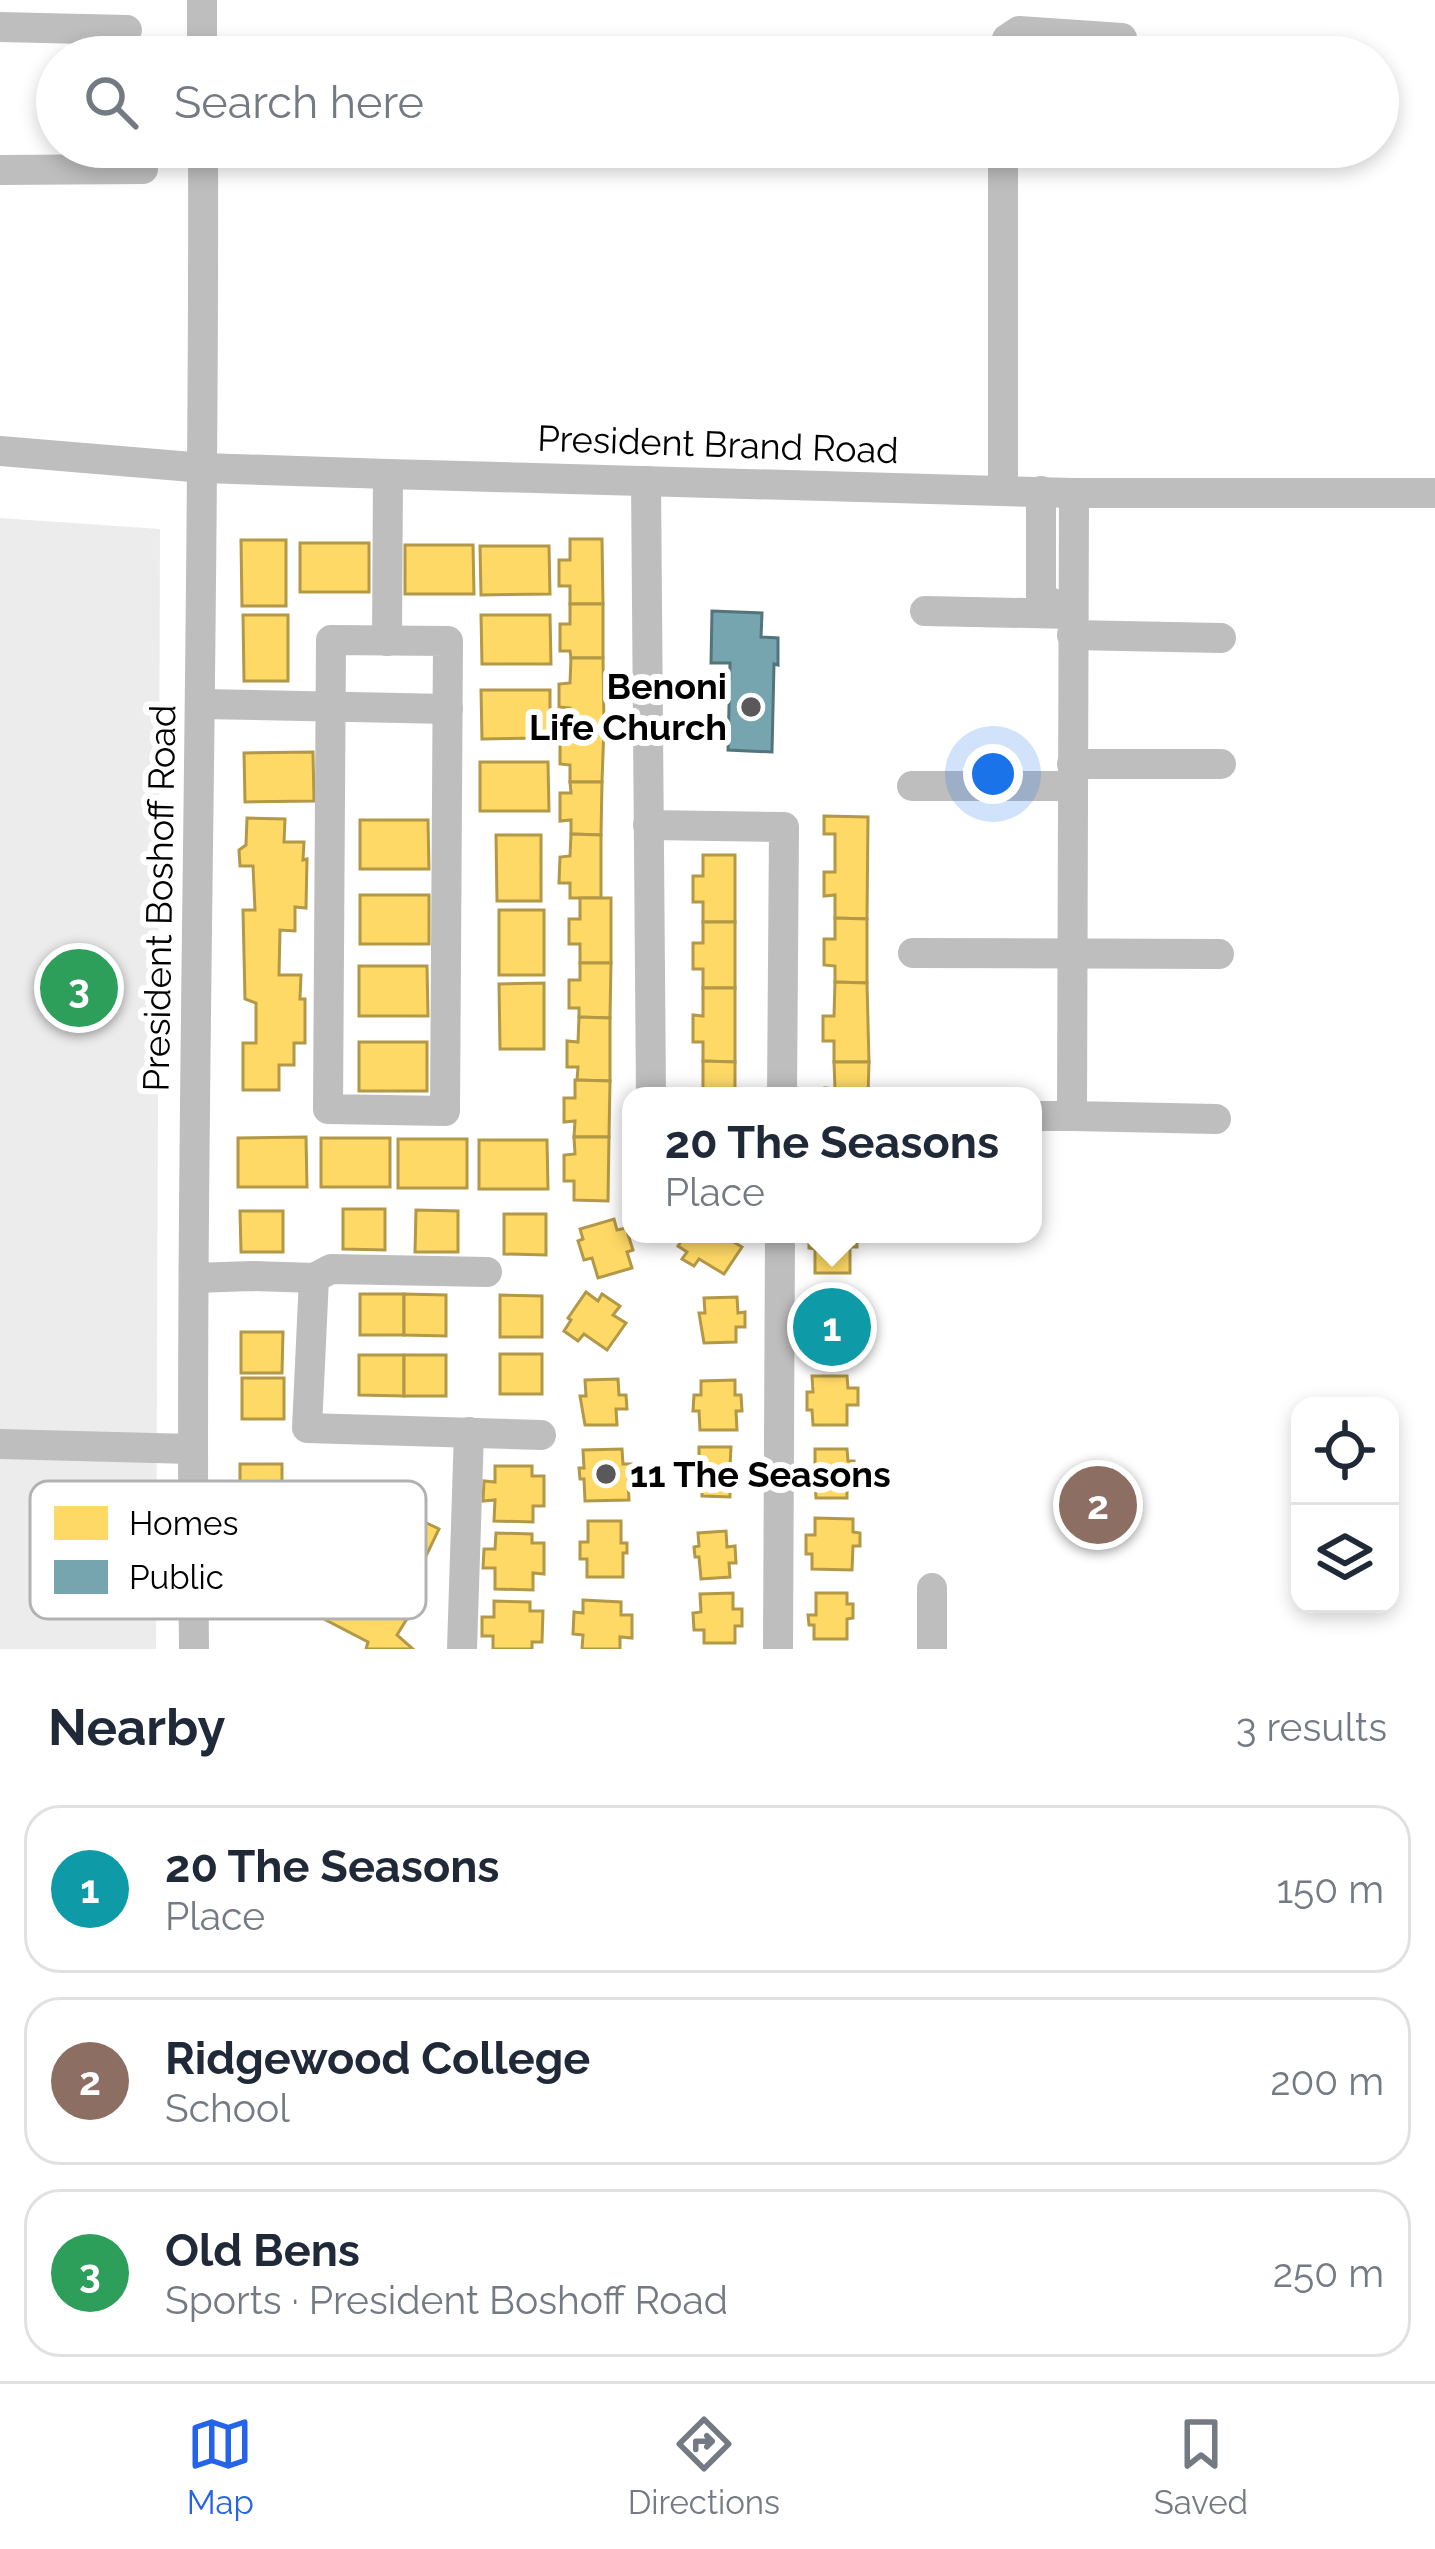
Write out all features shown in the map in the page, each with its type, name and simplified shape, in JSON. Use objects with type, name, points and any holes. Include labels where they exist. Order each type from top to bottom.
[{"type":"street","points":[[202,0],[202,36]]},
{"type":"street","points":[[0,27],[127,30]]},
{"type":"street","points":[[1012,36],[1019,31],[1093,36]]},
{"type":"street","name":"President Boshoff Road","points":[[193,1481],[204,468],[202,168]]},
{"type":"street","points":[[1003,168],[1003,491]]},
{"type":"street","points":[[0,170],[143,169]]},
{"type":"street","name":"President Brand Road","points":[[0,451],[204,468],[388,474],[1074,493],[1435,493]]},
{"type":"street","points":[[387,641],[388,474]]},
{"type":"street","points":[[646,481],[651,1087]]},
{"type":"street","points":[[1041,491],[1041,597],[1072,624]]},
{"type":"street","points":[[1072,1116],[1074,493]]},
{"type":"street","points":[[925,611],[1221,638]]},
{"type":"street","points":[[331,640],[448,641],[445,1111],[328,1109],[330,706],[331,640]]},
{"type":"street","points":[[201,704],[448,709]]},
{"type":"street","points":[[912,786],[1221,764]]},
{"type":"street","points":[[649,825],[784,827],[782,1087]]},
{"type":"street","points":[[913,953],[1219,954]]},
{"type":"street","points":[[1042,1116],[1216,1119]]},
{"type":"street","points":[[778,1649],[780,1243]]},
{"type":"street","points":[[194,1278],[314,1278],[331,1269],[487,1272]]},
{"type":"street","points":[[314,1278],[307,1428],[541,1435]]},
{"type":"street","points":[[462,1649],[469,1432]]},
{"type":"street","points":[[0,1444],[192,1449]]},
{"type":"street","points":[[932,1588],[932,1649]]},
{"type":"shaded area","points":[[0,518],[160,529],[157,1481],[30,1481],[30,1619],[156,1619],[156,1649],[0,1649]]},
{"type":"building: Homes","points":[[570,539],[602,539],[603,604],[570,604],[570,586],[559,586],[559,560],[570,560]]},
{"type":"building: Homes","points":[[241,540],[286,540],[286,606],[242,606]]},
{"type":"building: Homes","points":[[300,543],[369,543],[369,592],[300,592]]},
{"type":"building: Homes","points":[[405,545],[473,545],[474,594],[405,594]]},
{"type":"building: Homes","points":[[480,546],[549,546],[550,594],[481,595]]},
{"type":"building: Homes","points":[[570,604],[603,604],[603,658],[571,658],[570,651],[560,651],[560,624],[570,624]]},
{"type":"building: Homes","points":[[243,615],[288,615],[288,681],[244,681]]},
{"type":"building: Homes","points":[[481,615],[550,615],[551,664],[482,664]]},
{"type":"building: Homes","points":[[571,658],[603,658],[604,726],[570,726],[570,708],[559,707],[559,684],[570,683]]},
{"type":"building: Homes","points":[[481,690],[550,690],[550,738],[482,739]]},
{"type":"building: Homes","points":[[570,726],[604,726],[602,782],[570,782],[570,765],[560,764],[560,739],[571,739]]},
{"type":"building: Homes","points":[[313,752],[314,801],[245,802],[244,753]]},
{"type":"building: Homes","points":[[480,762],[548,762],[549,811],[480,811]]},
{"type":"building: Homes","points":[[570,782],[602,782],[601,835],[571,834],[571,820],[560,821],[560,793],[571,793]]},
{"type":"building: Homes","points":[[824,816],[868,817],[867,919],[835,918],[835,895],[824,896],[824,872],[835,872],[835,834],[824,834]]},
{"type":"building: Homes","points":[[247,818],[285,819],[284,842],[304,842],[303,860],[307,859],[306,908],[295,907],[295,931],[280,930],[279,975],[301,975],[305,1043],[294,1043],[294,1065],[279,1065],[279,1090],[243,1090],[243,1043],[256,1043],[256,1003],[245,999],[243,910],[255,910],[253,866],[240,866],[239,850],[246,845]]},
{"type":"building: Homes","points":[[360,820],[428,820],[429,869],[360,869]]},
{"type":"building: Homes","points":[[571,834],[601,835],[601,898],[570,898],[570,883],[559,883],[560,857],[570,856]]},
{"type":"building: Homes","points":[[496,835],[541,835],[541,901],[497,901]]},
{"type":"building: Homes","points":[[703,855],[735,855],[735,922],[703,922],[703,902],[693,902],[693,876],[703,876]]},
{"type":"building: Homes","points":[[360,895],[429,895],[429,944],[360,944]]},
{"type":"building: Homes","points":[[580,898],[611,898],[611,963],[580,963],[580,944],[569,944],[569,919],[580,919]]},
{"type":"building: Homes","points":[[499,910],[544,910],[544,975],[499,975]]},
{"type":"building: Homes","points":[[835,918],[867,919],[867,983],[835,982],[835,966],[824,965],[824,939],[835,939]]},
{"type":"building: Homes","points":[[703,922],[735,922],[735,988],[703,988],[703,969],[693,969],[693,943],[703,943]]},
{"type":"building: Homes","points":[[580,963],[611,963],[610,1018],[579,1017],[579,1008],[569,1008],[569,980],[580,980]]},
{"type":"building: Homes","points":[[359,966],[427,966],[428,1016],[359,1016]]},
{"type":"building: Homes","points":[[835,982],[867,983],[869,1062],[834,1062],[834,1041],[823,1041],[823,1016],[834,1016]]},
{"type":"building: Homes","points":[[544,983],[544,1049],[500,1049],[499,984]]},
{"type":"building: Homes","points":[[703,988],[735,988],[735,1062],[703,1061],[703,1042],[693,1042],[693,1015],[703,1016]]},
{"type":"building: Homes","points":[[579,1017],[610,1018],[610,1081],[577,1080],[578,1067],[567,1067],[567,1041],[578,1042]]},
{"type":"building: Homes","points":[[359,1042],[427,1042],[427,1091],[359,1091]]},
{"type":"building: Homes","points":[[703,1061],[735,1062],[735,1087],[703,1087]]},
{"type":"building: Homes","points":[[834,1062],[869,1062],[868,1087],[835,1087]]},
{"type":"building: Homes","points":[[575,1080],[610,1081],[609,1137],[574,1137],[575,1121],[564,1122],[564,1098],[575,1098]]},
{"type":"building: Homes","points":[[306,1137],[307,1187],[238,1187],[238,1138]]},
{"type":"building: Homes","points":[[574,1137],[609,1137],[608,1201],[574,1200],[574,1181],[564,1181],[564,1155],[575,1154]]},
{"type":"building: Homes","points":[[321,1138],[390,1138],[390,1187],[321,1187]]},
{"type":"building: Homes","points":[[398,1139],[467,1139],[467,1188],[398,1188]]},
{"type":"building: Homes","points":[[479,1140],[547,1140],[548,1189],[479,1189]]},
{"type":"building: Homes","points":[[343,1209],[385,1209],[385,1250],[343,1249]]},
{"type":"building: Homes","points":[[416,1210],[458,1211],[458,1252],[415,1252]]},
{"type":"building: Homes","points":[[240,1211],[283,1211],[283,1252],[241,1252]]},
{"type":"building: Homes","points":[[504,1214],[546,1214],[546,1255],[504,1254]]},
{"type":"building: Homes","points":[[614,1219],[617,1230],[622,1229],[622,1243],[631,1243],[633,1250],[627,1252],[632,1268],[598,1278],[592,1258],[584,1260],[580,1229]]},
{"type":"building: Homes","points":[[735,1243],[742,1247],[724,1274],[699,1259],[694,1266],[682,1259],[687,1252],[678,1246]]},
{"type":"building: Homes","points":[[809,1243],[857,1243],[850,1247],[850,1273],[815,1273],[815,1249]]},
{"type":"building: Homes","points":[[586,1292],[598,1301],[602,1294],[620,1306],[613,1315],[626,1323],[607,1350],[584,1334],[578,1341],[564,1331]]},
{"type":"building: Homes","points":[[360,1294],[404,1294],[404,1335],[360,1335]]},
{"type":"building: Homes","points":[[404,1294],[446,1295],[446,1336],[404,1335]]},
{"type":"building: Homes","points":[[851,1294],[852,1317],[859,1317],[860,1337],[849,1338],[849,1354],[808,1354],[804,1317],[813,1317],[813,1295]]},
{"type":"building: Homes","points":[[500,1295],[542,1296],[542,1337],[500,1337]]},
{"type":"building: Homes","points":[[737,1297],[738,1313],[745,1312],[745,1327],[736,1327],[736,1342],[704,1343],[699,1313],[705,1313],[704,1298]]},
{"type":"building: Homes","points":[[241,1332],[283,1332],[282,1373],[241,1373]]},
{"type":"building: Homes","points":[[500,1354],[542,1354],[542,1394],[500,1394]]},
{"type":"building: Homes","points":[[359,1355],[404,1355],[404,1396],[359,1395]]},
{"type":"building: Homes","points":[[404,1355],[446,1355],[446,1396],[404,1396]]},
{"type":"building: Homes","points":[[812,1376],[847,1376],[848,1388],[858,1388],[858,1405],[847,1405],[847,1425],[813,1425],[812,1410],[807,1410]]},
{"type":"building: Homes","points":[[242,1378],[284,1378],[284,1419],[242,1419]]},
{"type":"building: Homes","points":[[618,1379],[619,1395],[626,1395],[627,1409],[616,1409],[617,1425],[585,1425],[580,1396],[586,1396],[585,1380]]},
{"type":"building: Homes","points":[[735,1380],[742,1411],[736,1411],[737,1430],[700,1430],[699,1411],[693,1411],[694,1395],[701,1395],[701,1381]]},
{"type":"building: Homes","points":[[699,1447],[731,1447],[730,1466],[737,1467],[737,1481],[730,1481],[730,1497],[702,1496],[702,1476],[693,1476]]},
{"type":"building: Homes","name":"11 The Seasons","points":[[622,1449],[623,1464],[632,1464],[629,1500],[585,1501],[579,1468],[584,1468],[583,1450]]},
{"type":"building: Homes","points":[[815,1449],[847,1449],[854,1474],[847,1473],[847,1498],[816,1498],[815,1483],[808,1483],[808,1470],[815,1470]]},
{"type":"building: Homes","points":[[240,1464],[282,1464],[282,1481],[240,1481]]},
{"type":"building: Homes","points":[[495,1466],[532,1466],[532,1476],[544,1476],[544,1506],[533,1506],[533,1522],[494,1521],[495,1500],[483,1501],[484,1481],[495,1482]]},
{"type":"building: Homes","points":[[815,1518],[853,1519],[860,1546],[853,1546],[852,1570],[812,1569],[806,1535],[815,1535]]},
{"type":"building: Homes","points":[[588,1521],[621,1521],[621,1543],[627,1543],[623,1577],[587,1577],[580,1542],[588,1542]]},
{"type":"building: Homes","points":[[426,1523],[439,1529],[426,1556]]},
{"type":"building: Homes","points":[[726,1531],[727,1547],[735,1546],[736,1563],[729,1563],[730,1577],[701,1579],[694,1547],[699,1546],[698,1533]]},
{"type":"building: Homes","points":[[496,1533],[532,1534],[532,1543],[544,1543],[544,1574],[533,1573],[533,1590],[495,1589],[495,1568],[483,1568],[484,1549],[495,1549]]},
{"type":"building: Homes","points":[[733,1593],[733,1609],[742,1609],[735,1643],[704,1643],[704,1630],[694,1630],[693,1613],[701,1612],[700,1594]]},
{"type":"building: Homes","points":[[816,1593],[847,1593],[853,1618],[847,1619],[847,1639],[814,1639],[808,1615],[816,1615]]},
{"type":"building: Homes","points":[[583,1600],[621,1602],[621,1615],[632,1615],[632,1638],[620,1637],[620,1649],[582,1649],[583,1635],[573,1634],[574,1612],[583,1613]]},
{"type":"building: Homes","points":[[494,1601],[530,1602],[530,1611],[543,1611],[542,1642],[532,1642],[532,1649],[493,1649],[493,1636],[482,1636],[482,1617],[494,1617]]},
{"type":"building: Homes","points":[[324,1619],[407,1619],[397,1635],[413,1649],[366,1649],[368,1642]]},
{"type":"building: Public","name":"Benoni Life Church","points":[[712,611],[762,613],[761,637],[778,638],[772,752],[728,750],[730,663],[711,663]]},
{"type":"place","name":"Benoni Life Church","points":[[751,707]]},
{"type":"place","name":"Old Bens","points":[[79,988]]},
{"type":"place","name":"20 The Seasons","points":[[832,1327]]},
{"type":"place","name":"11 The Seasons","points":[[606,1474]]},
{"type":"place","name":"Ridgewood College","points":[[1098,1505]]}]
